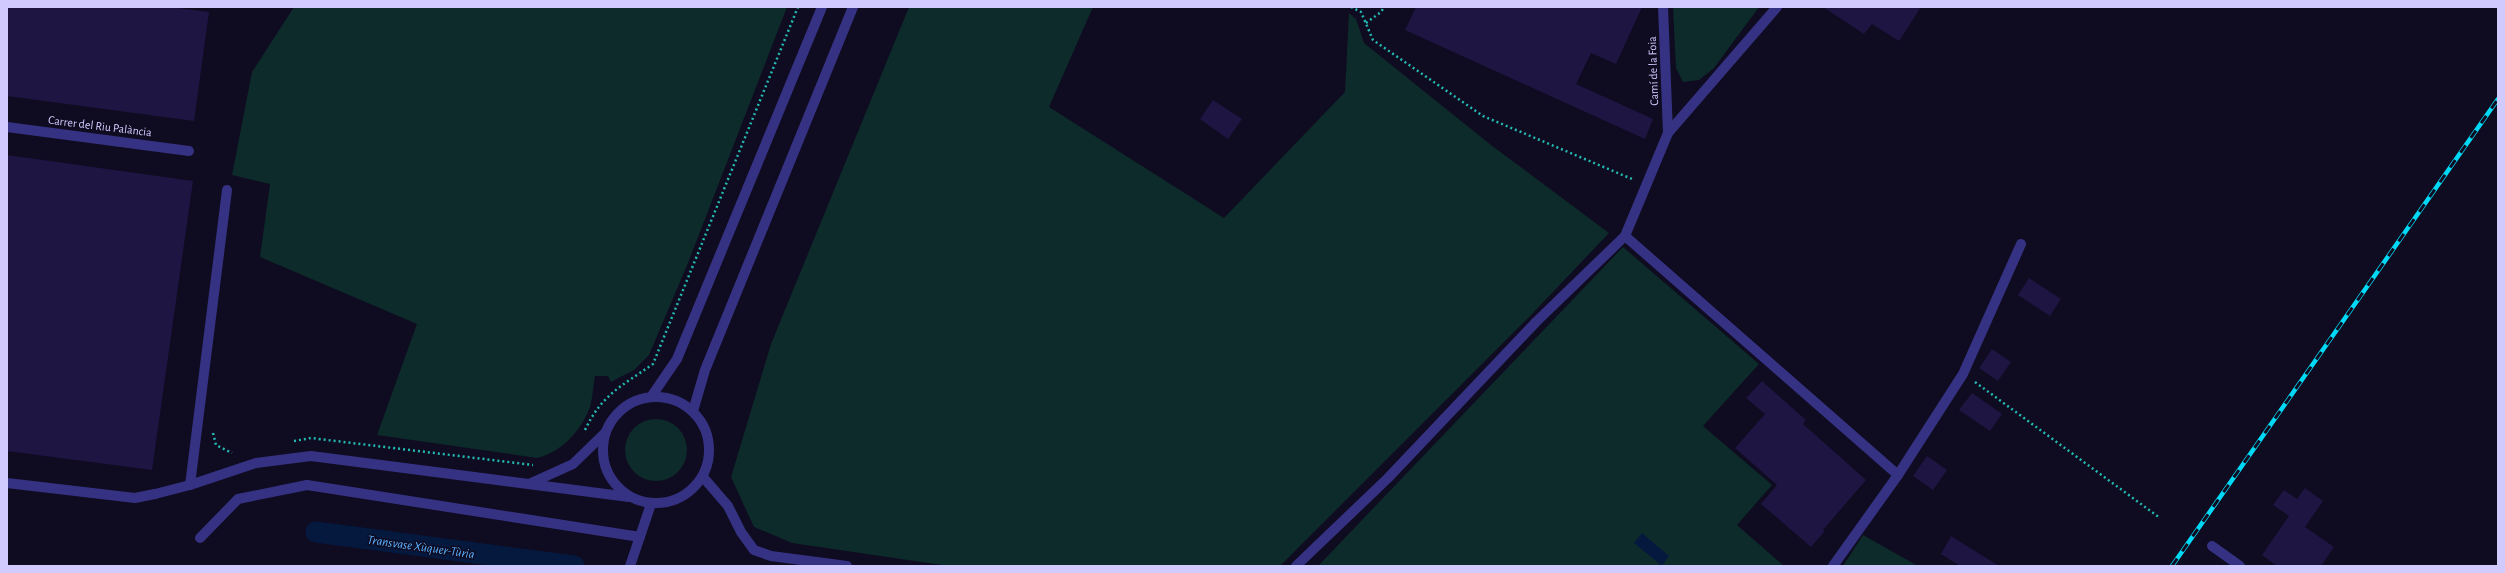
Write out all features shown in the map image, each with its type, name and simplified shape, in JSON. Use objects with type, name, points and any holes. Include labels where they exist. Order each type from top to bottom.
[{"type":"street","points":[[651,397],[677,359],[822,7]]},
{"type":"street","points":[[693,411],[705,370],[853,7]]},
{"type":"street","name":"Camí de la Foia","points":[[1663,7],[1668,133]]},
{"type":"street","points":[[1296,566],[1388,478],[1536,322],[1625,236],[1668,133],[1777,7]]},
{"type":"street","name":"Carrer del Riu Palància","points":[[7,127],[189,151]]},
{"type":"street","points":[[190,485],[227,190]]},
{"type":"street","points":[[1625,236],[1898,475]]},
{"type":"street","points":[[1833,566],[1898,475],[1963,374],[2021,244]]},
{"type":"street","points":[[7,483],[135,498],[190,485],[256,463],[311,456],[629,497],[651,504],[666,503],[681,498],[693,489],[703,477],[709,460],[709,442],[704,426],[693,411],[673,400],[651,397],[636,400],[623,408],[613,418],[606,432],[602,446],[603,461],[608,475],[617,488],[629,497]]},
{"type":"street","points":[[529,484],[573,464],[606,432]]},
{"type":"street","points":[[703,477],[728,506],[741,532],[754,550],[771,556],[847,566]]},
{"type":"street","points":[[200,538],[238,499],[307,485],[639,542]]},
{"type":"street","points":[[630,566],[651,504]]},
{"type":"street","points":[[2212,546],[2240,566]]},
{"type":"path","points":[[584,432],[594,411],[607,396],[653,364],[798,7]]},
{"type":"path","points":[[1351,7],[1361,12],[1373,40],[1483,116],[1646,184]]},
{"type":"path","points":[[1366,23],[1381,12],[1384,7]]},
{"type":"path","points":[[1963,374],[2160,518]]},
{"type":"path","points":[[212,430],[216,445],[231,454],[238,452]]},
{"type":"path","points":[[289,442],[311,438],[536,465]]},
{"type":"green space","points":[[294,7],[787,7],[688,263],[649,355],[634,370],[611,382],[608,376],[595,376],[591,403],[586,416],[570,439],[555,451],[537,458],[377,435],[417,324],[260,257],[270,184],[232,175],[252,72]]},
{"type":"green space","points":[[909,7],[1093,7],[1049,107],[1224,218],[1345,92],[1349,13],[1356,19],[1364,43],[1491,145],[1609,233],[1533,313],[1280,566],[949,566],[792,543],[754,527],[731,477],[771,344]]},
{"type":"green space","points":[[1673,7],[1759,7],[1714,68],[1699,80],[1683,82],[1676,68]]},
{"type":"green space","points":[[1623,247],[1759,364],[1703,426],[1772,485],[1737,525],[1784,566],[1318,566]]},
{"type":"green space","points":[[656,419],[668,421],[678,428],[685,438],[687,450],[685,462],[678,472],[668,479],[656,481],[644,479],[634,472],[627,462],[625,450],[627,438],[634,428],[644,421]]},
{"type":"green space","points":[[1863,535],[1918,566],[1843,566]]},
{"type":"water","points":[[1642,533],[1669,556],[1662,566],[1634,543]]},
{"type":"building","points":[[7,7],[170,7],[209,12],[194,121],[7,96]]},
{"type":"building","points":[[1416,7],[1642,7],[1616,64],[1591,53],[1576,84],[1653,119],[1645,139],[1405,30]]},
{"type":"building","points":[[1823,7],[1921,7],[1899,41],[1872,24],[1864,34]]},
{"type":"building","points":[[1213,100],[1242,119],[1228,139],[1200,119]]},
{"type":"building","points":[[7,155],[193,181],[152,470],[7,451]]},
{"type":"building","points":[[2029,278],[2061,299],[2050,316],[2018,295]]},
{"type":"building","points":[[1992,349],[2011,362],[1998,381],[1979,368]]},
{"type":"building","points":[[1762,381],[1806,420],[1803,424],[1866,480],[1823,530],[1825,531],[1811,547],[1761,504],[1777,485],[1735,448],[1765,414],[1746,398]]},
{"type":"building","points":[[1972,393],[2002,414],[1990,431],[1959,410]]},
{"type":"building","points":[[1927,456],[1947,470],[1933,490],[1913,476]]},
{"type":"building","points":[[2305,488],[2323,501],[2305,527],[2334,547],[2321,566],[2277,566],[2262,555],[2289,516],[2273,505],[2284,490],[2297,499]]},
{"type":"building","points":[[1951,536],[1999,566],[1960,566],[1941,554]]},
{"type":"waterway","name":"Transvase Xùquer-Tùria","points":[[316,532],[574,566]]},
{"type":"railway","points":[[2172,566],[2498,99]]}]
